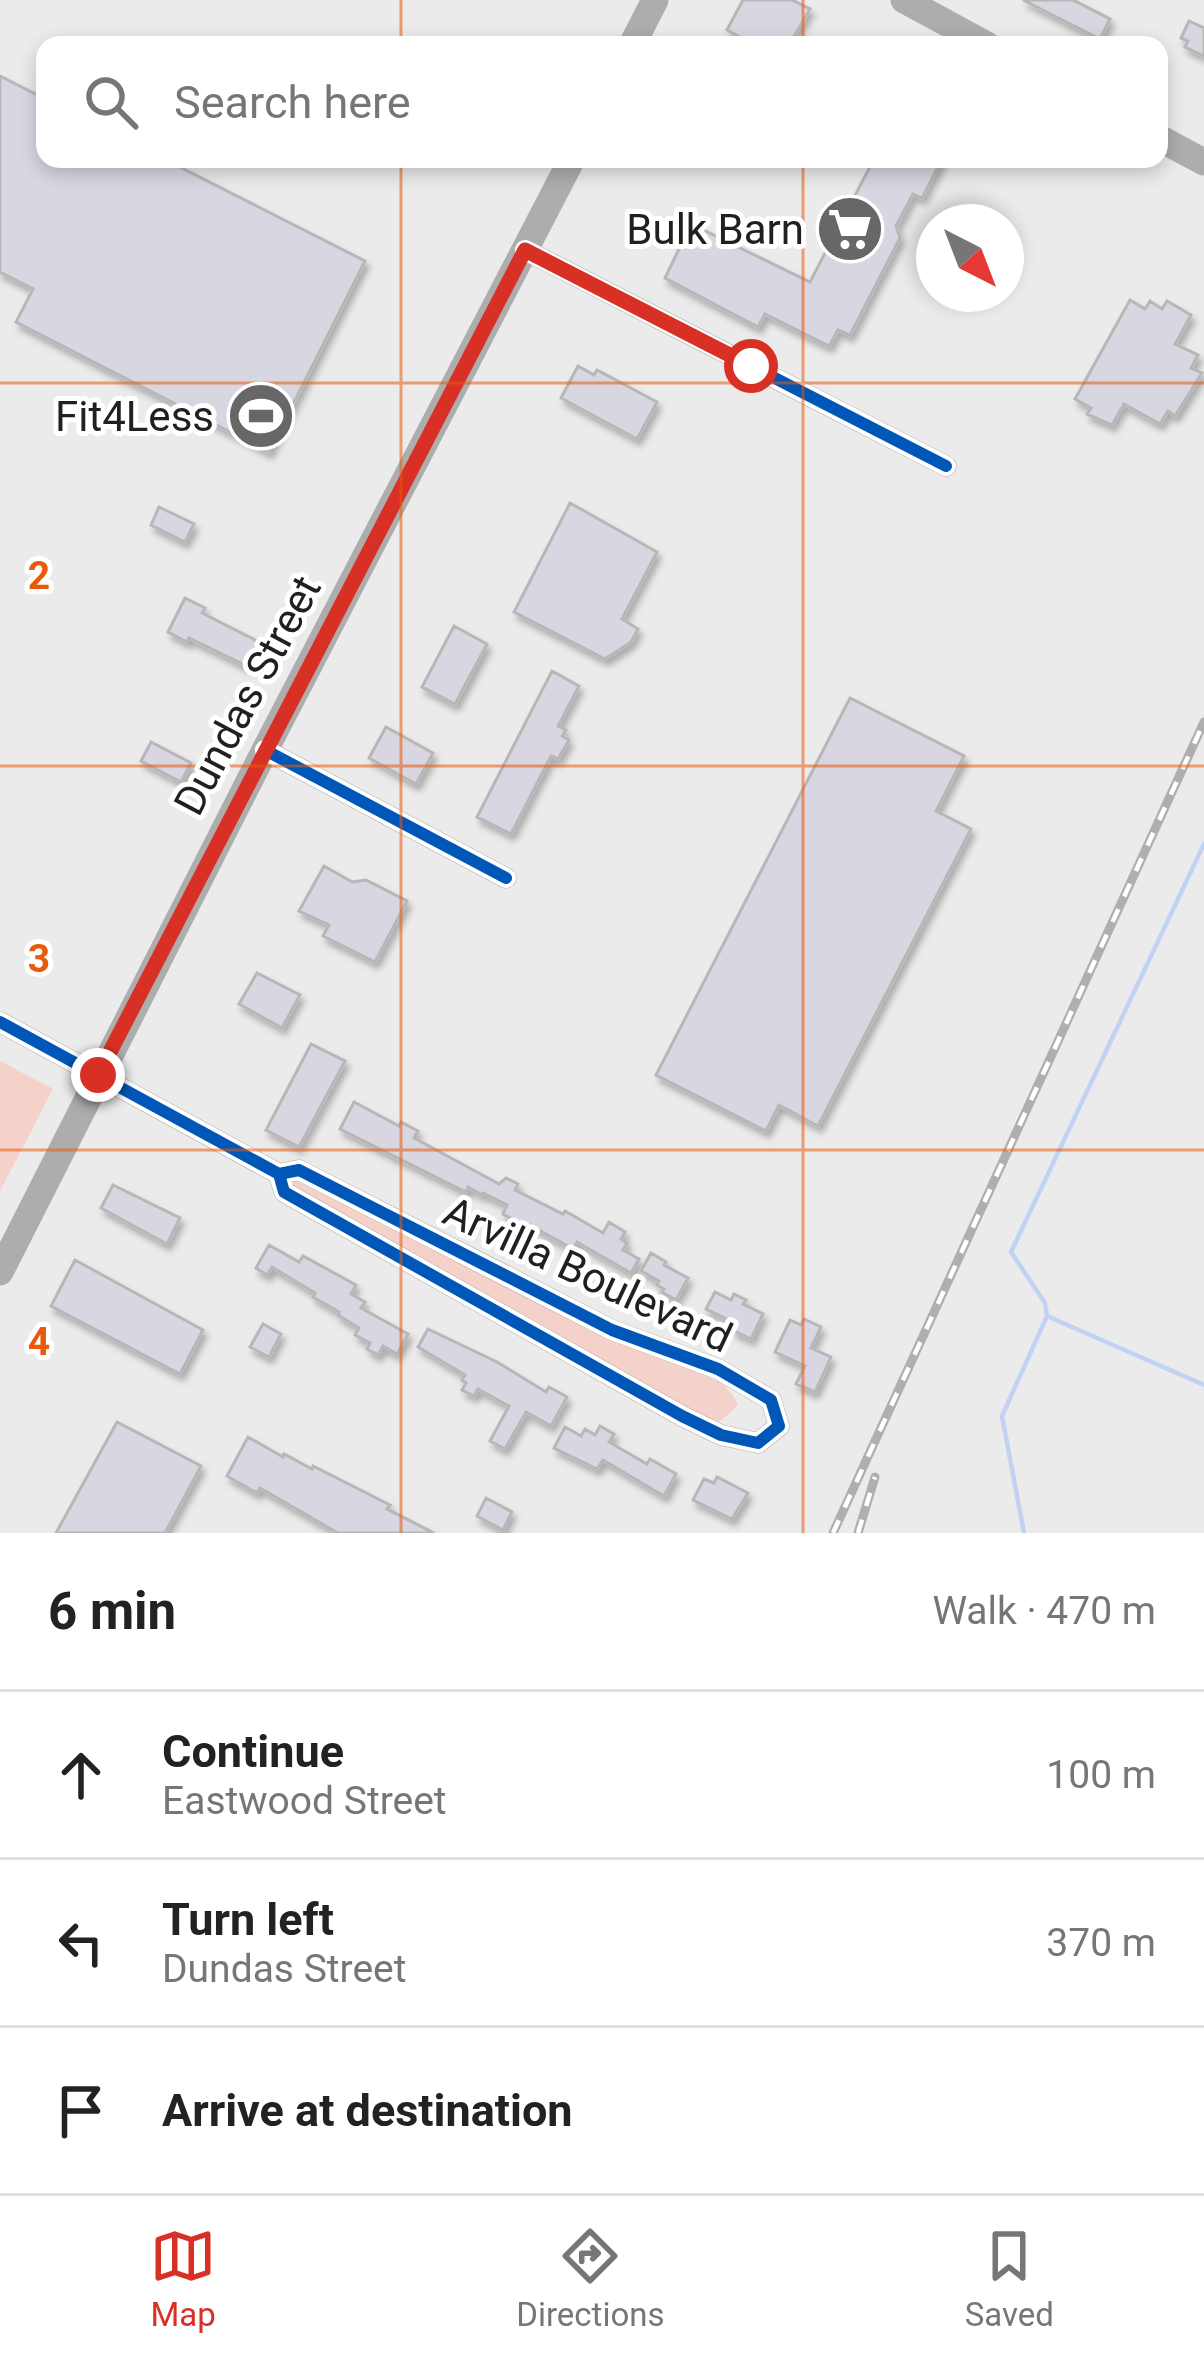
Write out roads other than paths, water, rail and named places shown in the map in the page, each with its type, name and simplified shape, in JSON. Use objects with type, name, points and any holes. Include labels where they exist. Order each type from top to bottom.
[{"type":"main road","points":[[637,36],[655,0]]},
{"type":"main road","points":[[904,0],[970,36]]},
{"type":"main road","points":[[1168,143],[1204,162]]},
{"type":"main road","name":"Dundas Street","points":[[0,1272],[567,168]]},
{"type":"street","points":[[525,250],[946,466]]},
{"type":"street","points":[[265,750],[506,878]]},
{"type":"street","name":"Arvilla Boulevard","points":[[0,1022],[279,1174],[299,1170],[612,1330],[718,1369],[771,1400],[779,1426],[758,1443],[721,1435],[682,1417],[284,1192],[279,1174]]},
{"type":"waterway","points":[[1047,1316],[1045,1303],[1011,1252],[1204,844]]},
{"type":"waterway","points":[[1047,1316],[1204,1385]]},
{"type":"waterway","points":[[1024,1533],[1002,1416],[1047,1316]]},
{"type":"railway","points":[[833,1533],[1204,722]]},
{"type":"railway","points":[[858,1533],[875,1477]]},
{"type":"place","name":"Bulk Barn","points":[[850,229]]},
{"type":"place","name":"Fit4Less","points":[[261,416]]}]
